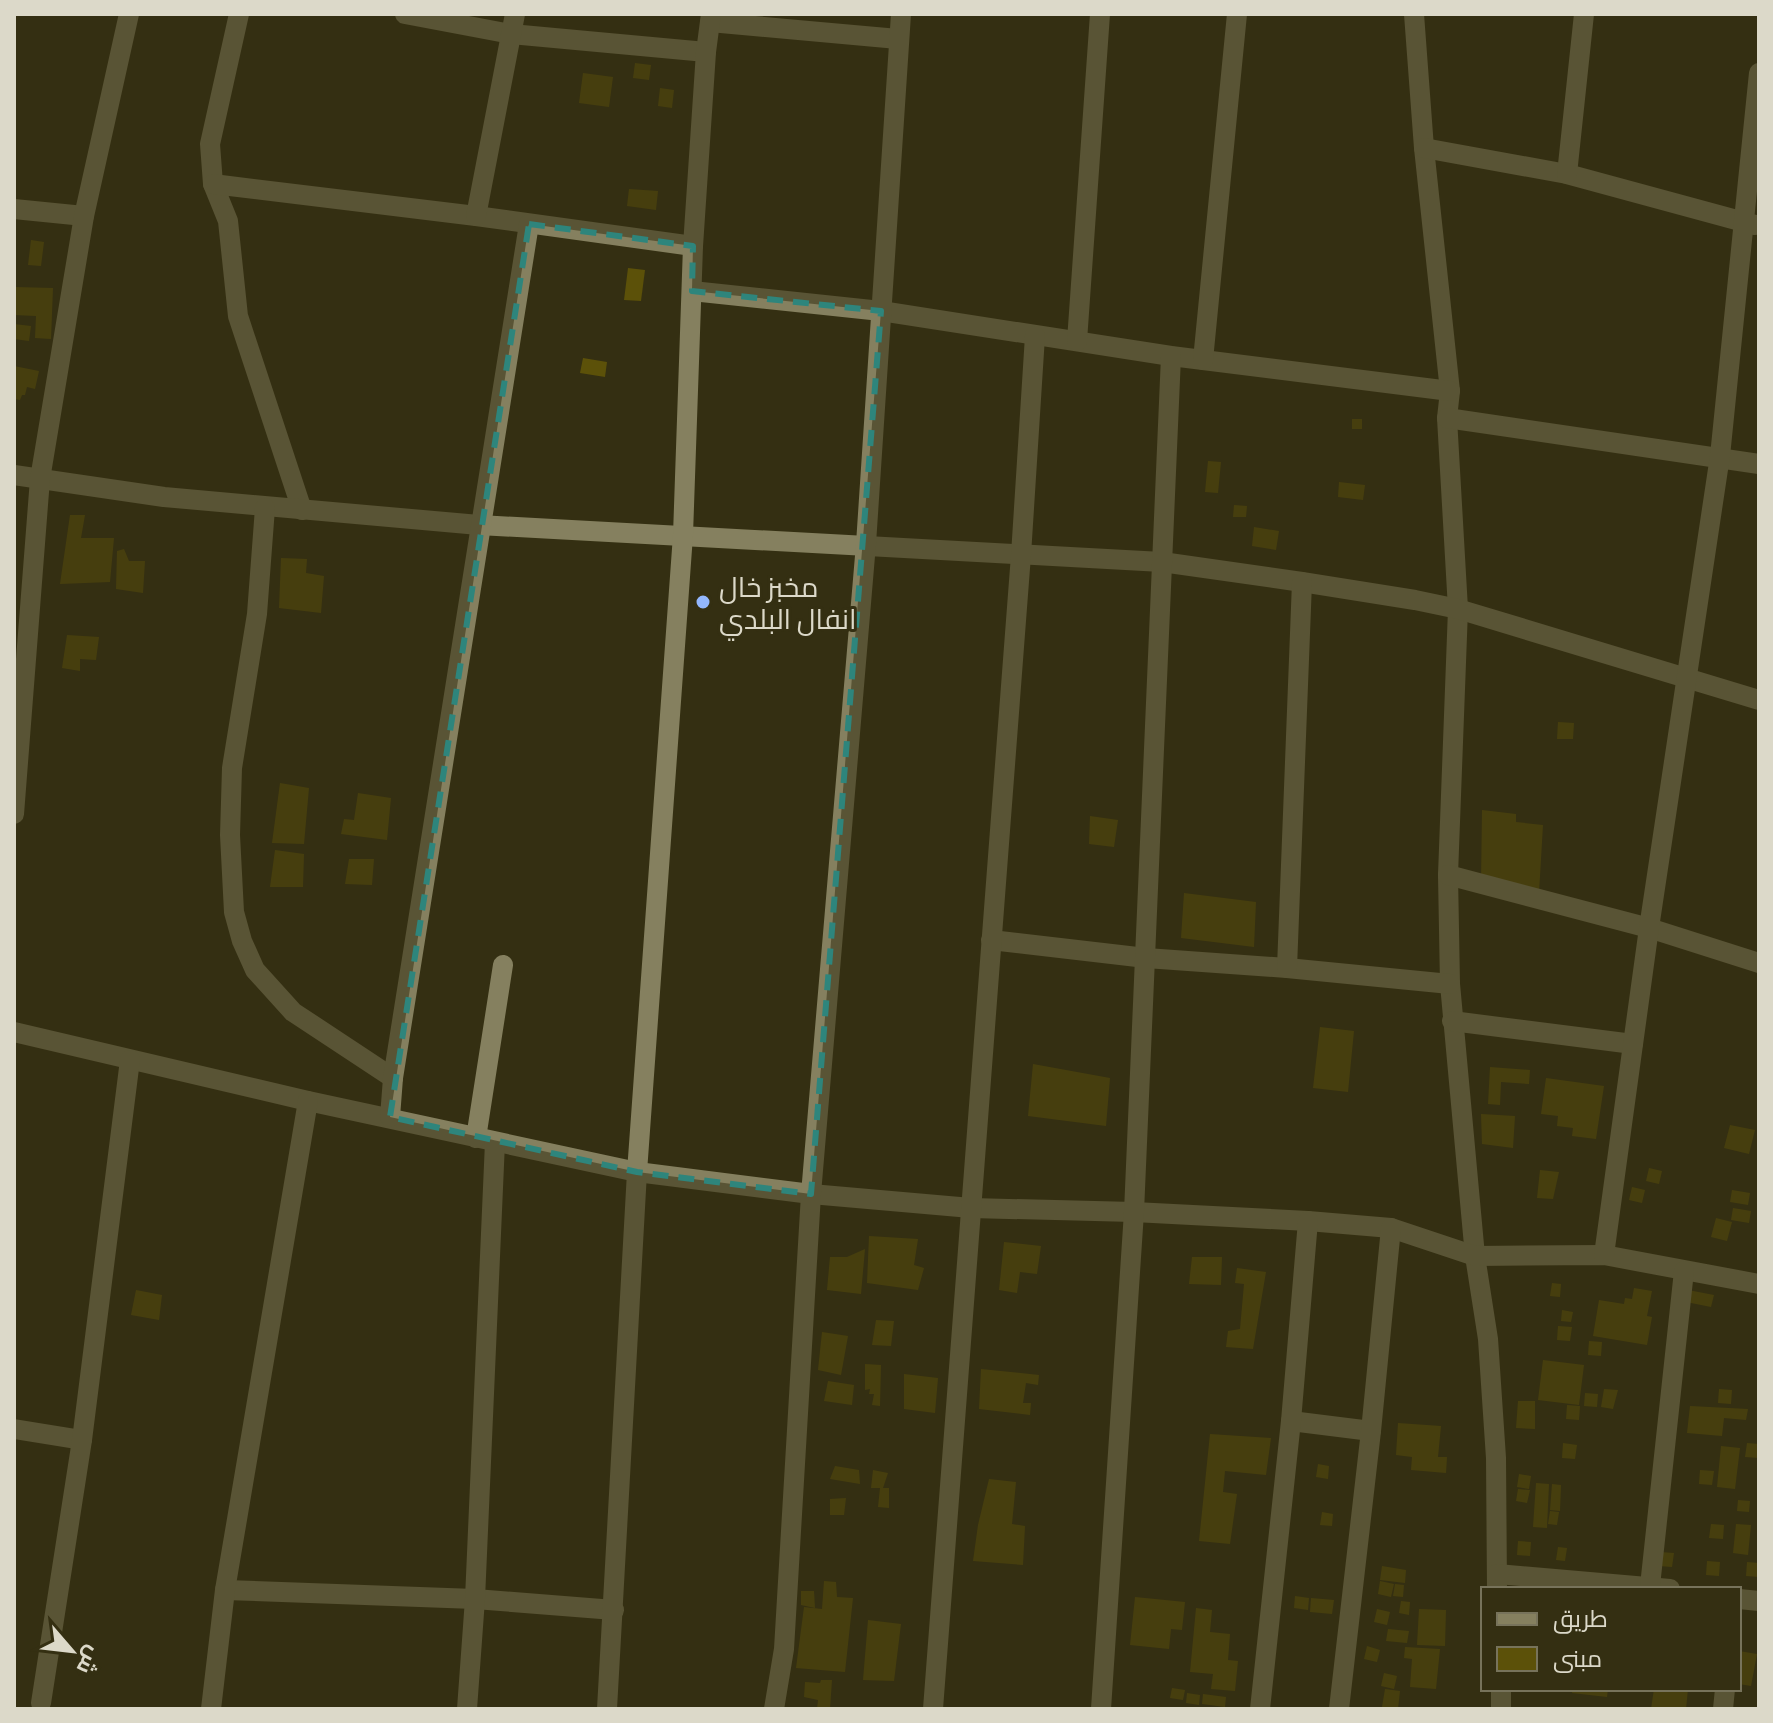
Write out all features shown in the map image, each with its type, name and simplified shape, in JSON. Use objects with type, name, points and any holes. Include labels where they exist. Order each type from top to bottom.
[{"type":"street","points":[[14,814],[40,479],[84,216],[129,14]]},
{"type":"street","points":[[239,14],[210,144],[213,184],[228,221],[238,316],[302,510]]},
{"type":"street","points":[[405,14],[513,24],[706,52]]},
{"type":"street","points":[[774,1709],[784,1649],[811,1194],[866,544],[901,14]]},
{"type":"street","points":[[1077,341],[1100,14]]},
{"type":"street","points":[[1203,360],[1237,14]]},
{"type":"street","points":[[1414,14],[1424,148],[1450,391],[1447,418],[1458,609],[1448,875],[1450,984],[1475,1256],[1488,1339],[1496,1458],[1497,1581],[1657,1587]]},
{"type":"street","points":[[1567,174],[1584,14]]},
{"type":"street","points":[[607,1709],[637,1172],[683,535],[693,246],[710,18],[898,39]]},
{"type":"street","points":[[476,216],[513,24]]},
{"type":"street","points":[[1604,1255],[1752,224],[1759,73]]},
{"type":"street","points":[[1424,148],[1567,174],[1752,224]]},
{"type":"street","points":[[213,184],[693,246]]},
{"type":"street","points":[[14,209],[84,216]]},
{"type":"street","points":[[390,1117],[393,1078],[479,525],[529,224]]},
{"type":"street","points":[[692,291],[881,311],[1171,356],[1450,391]]},
{"type":"street","points":[[933,1709],[1035,336]]},
{"type":"street","points":[[1101,1709],[1134,1212],[1171,356]]},
{"type":"street","points":[[1447,418],[1759,464]]},
{"type":"street","points":[[14,475],[265,508],[479,525],[1162,562],[1458,609],[1759,700]]},
{"type":"street","points":[[265,508],[257,614],[232,768],[230,835],[234,912],[255,970],[293,1012],[393,1078]]},
{"type":"street","points":[[1287,968],[1302,582]]},
{"type":"street","points":[[1448,875],[1649,928],[1759,963]]},
{"type":"street","points":[[991,940],[1146,958],[1450,984]]},
{"type":"street","points":[[467,1709],[475,1599],[485,1140],[503,965]]},
{"type":"street","points":[[1452,1021],[1633,1044]]},
{"type":"street","points":[[14,1032],[308,1101],[637,1172],[811,1194],[971,1208],[1134,1212],[1391,1228],[1475,1256],[1604,1255],[1759,1284]]},
{"type":"street","points":[[41,1703],[82,1440],[130,1060]]},
{"type":"street","points":[[211,1709],[225,1590],[308,1101]]},
{"type":"street","points":[[1260,1709],[1291,1421],[1308,1221]]},
{"type":"street","points":[[1339,1709],[1391,1228]]},
{"type":"street","points":[[1650,1586],[1684,1271]]},
{"type":"street","points":[[1291,1421],[1371,1431]]},
{"type":"street","points":[[14,1429],[82,1440]]},
{"type":"street","points":[[225,1590],[475,1599],[614,1610]]},
{"type":"highlighted area","points":[[529,224],[693,246],[692,291],[881,311],[811,1194],[637,1172],[390,1117]]},
{"type":"building","points":[[635,63],[651,65],[649,80],[633,78]]},
{"type":"building","points":[[583,73],[613,77],[609,107],[579,103]]},
{"type":"building","points":[[660,88],[674,90],[672,108],[658,106]]},
{"type":"building","points":[[629,189],[658,191],[656,210],[627,206]]},
{"type":"building","points":[[31,240],[44,242],[41,266],[28,265]]},
{"type":"building","points":[[628,268],[645,270],[641,301],[624,300]]},
{"type":"building","points":[[14,287],[53,288],[51,339],[35,338],[36,316],[14,315]]},
{"type":"building","points":[[14,324],[31,326],[29,341],[14,339]]},
{"type":"building","points":[[583,358],[607,362],[605,377],[580,373]]},
{"type":"building","points":[[14,366],[39,371],[35,389],[27,387],[20,400],[14,399]]},
{"type":"building","points":[[1352,419],[1362,419],[1362,429],[1352,429]]},
{"type":"building","points":[[1208,461],[1221,462],[1218,493],[1205,492]]},
{"type":"building","points":[[1339,482],[1365,485],[1363,500],[1338,497]]},
{"type":"building","points":[[1234,505],[1247,506],[1246,517],[1233,517]]},
{"type":"building","points":[[70,515],[85,515],[81,538],[114,538],[110,582],[60,584]]},
{"type":"building","points":[[1254,527],[1279,531],[1276,550],[1252,546]]},
{"type":"building","points":[[124,549],[129,561],[145,561],[143,593],[116,589],[117,551]]},
{"type":"building","points":[[281,558],[307,559],[306,573],[324,576],[321,613],[279,608]]},
{"type":"building","points":[[67,635],[99,637],[96,660],[80,659],[80,671],[62,668]]},
{"type":"building","points":[[1558,722],[1574,723],[1573,739],[1557,739]]},
{"type":"building","points":[[280,783],[309,788],[304,844],[272,843]]},
{"type":"building","points":[[358,793],[391,798],[387,840],[341,834],[344,819],[354,820]]},
{"type":"building","points":[[1482,810],[1516,814],[1516,822],[1543,825],[1539,893],[1481,884]]},
{"type":"building","points":[[1090,816],[1118,820],[1114,847],[1089,844]]},
{"type":"building","points":[[275,850],[304,854],[303,887],[270,887]]},
{"type":"building","points":[[349,859],[374,859],[372,885],[345,884]]},
{"type":"building","points":[[1184,893],[1256,902],[1254,947],[1181,938]]},
{"type":"building","points":[[1320,1027],[1354,1031],[1348,1092],[1313,1088]]},
{"type":"building","points":[[1033,1064],[1110,1078],[1106,1126],[1028,1116]]},
{"type":"building","points":[[1490,1067],[1530,1070],[1529,1084],[1501,1082],[1500,1105],[1488,1104]]},
{"type":"building","points":[[1546,1078],[1604,1086],[1596,1139],[1572,1136],[1573,1128],[1557,1126],[1558,1116],[1541,1114]]},
{"type":"building","points":[[1481,1114],[1515,1116],[1513,1148],[1482,1144]]},
{"type":"building","points":[[1730,1125],[1755,1130],[1749,1154],[1724,1148]]},
{"type":"building","points":[[1649,1168],[1662,1171],[1659,1184],[1646,1181]]},
{"type":"building","points":[[1540,1170],[1559,1172],[1553,1199],[1537,1198]]},
{"type":"building","points":[[1632,1187],[1645,1190],[1642,1203],[1629,1200]]},
{"type":"building","points":[[1732,1190],[1750,1193],[1748,1205],[1730,1202]]},
{"type":"building","points":[[1733,1208],[1751,1211],[1749,1223],[1731,1220]]},
{"type":"building","points":[[1716,1218],[1732,1222],[1727,1241],[1711,1237]]},
{"type":"building","points":[[869,1236],[918,1239],[914,1265],[924,1268],[918,1290],[867,1283]]},
{"type":"building","points":[[1004,1242],[1041,1246],[1037,1274],[1020,1272],[1017,1293],[999,1290]]},
{"type":"building","points":[[865,1249],[861,1294],[827,1290],[830,1257],[847,1257]]},
{"type":"building","points":[[1192,1257],[1222,1257],[1221,1285],[1189,1284]]},
{"type":"building","points":[[1237,1268],[1266,1272],[1253,1349],[1226,1347],[1228,1331],[1240,1329],[1244,1284],[1235,1283]]},
{"type":"building","points":[[1552,1283],[1561,1284],[1560,1297],[1550,1296]]},
{"type":"building","points":[[1634,1288],[1652,1291],[1647,1316],[1652,1317],[1647,1345],[1593,1336],[1599,1300],[1624,1304],[1625,1298],[1632,1299]]},
{"type":"building","points":[[136,1290],[162,1295],[159,1320],[131,1315]]},
{"type":"building","points":[[1688,1290],[1714,1295],[1711,1307],[1686,1302]]},
{"type":"building","points":[[1562,1310],[1573,1312],[1571,1322],[1561,1321]]},
{"type":"building","points":[[876,1320],[894,1321],[891,1346],[872,1345]]},
{"type":"building","points":[[1558,1326],[1572,1327],[1570,1341],[1557,1340]]},
{"type":"building","points":[[822,1332],[848,1336],[841,1375],[818,1370]]},
{"type":"building","points":[[1589,1341],[1602,1342],[1601,1356],[1588,1355]]},
{"type":"building","points":[[1543,1360],[1584,1365],[1579,1405],[1538,1400]]},
{"type":"building","points":[[865,1364],[881,1365],[880,1406],[872,1405],[874,1394],[869,1394],[870,1389],[865,1390]]},
{"type":"building","points":[[981,1369],[1039,1375],[1038,1385],[1026,1383],[1023,1403],[1031,1403],[1030,1415],[979,1409]]},
{"type":"building","points":[[904,1374],[938,1378],[935,1413],[904,1409]]},
{"type":"building","points":[[828,1381],[854,1385],[852,1405],[824,1401]]},
{"type":"building","points":[[1604,1389],[1618,1390],[1613,1409],[1601,1407]]},
{"type":"building","points":[[1719,1389],[1732,1390],[1731,1404],[1718,1403]]},
{"type":"building","points":[[1585,1393],[1598,1394],[1597,1407],[1584,1406]]},
{"type":"building","points":[[1518,1401],[1535,1401],[1535,1429],[1516,1428]]},
{"type":"building","points":[[1567,1405],[1580,1406],[1579,1420],[1566,1419]]},
{"type":"building","points":[[1690,1406],[1748,1409],[1746,1420],[1724,1418],[1722,1436],[1687,1433]]},
{"type":"building","points":[[1398,1423],[1441,1426],[1438,1457],[1447,1457],[1446,1473],[1411,1470],[1412,1457],[1396,1455]]},
{"type":"building","points":[[1210,1434],[1271,1438],[1266,1475],[1225,1471],[1223,1492],[1237,1494],[1230,1544],[1199,1541]]},
{"type":"building","points":[[1563,1443],[1577,1445],[1575,1459],[1562,1458]]},
{"type":"building","points":[[1747,1443],[1759,1444],[1759,1458],[1745,1457]]},
{"type":"building","points":[[1721,1446],[1740,1448],[1735,1489],[1717,1487]]},
{"type":"building","points":[[1318,1464],[1329,1466],[1328,1479],[1316,1477]]},
{"type":"building","points":[[835,1466],[859,1470],[860,1484],[830,1479]]},
{"type":"building","points":[[873,1470],[888,1473],[883,1488],[889,1488],[889,1508],[878,1507],[880,1488],[871,1488]]},
{"type":"building","points":[[1700,1470],[1714,1471],[1712,1485],[1699,1484]]},
{"type":"building","points":[[1519,1474],[1531,1476],[1529,1489],[1517,1487]]},
{"type":"building","points":[[989,1479],[1016,1482],[1012,1524],[1025,1526],[1023,1565],[973,1561]]},
{"type":"building","points":[[1536,1483],[1549,1484],[1547,1528],[1533,1527]]},
{"type":"building","points":[[1552,1484],[1561,1485],[1560,1511],[1550,1510]]},
{"type":"building","points":[[1518,1489],[1530,1490],[1527,1503],[1516,1501]]},
{"type":"building","points":[[846,1498],[844,1515],[830,1515],[830,1499]]},
{"type":"building","points":[[1738,1500],[1750,1501],[1749,1512],[1737,1511]]},
{"type":"building","points":[[1550,1511],[1559,1512],[1557,1525],[1548,1524]]},
{"type":"building","points":[[1322,1512],[1333,1514],[1332,1526],[1320,1525]]},
{"type":"building","points":[[1711,1524],[1724,1525],[1723,1539],[1709,1538]]},
{"type":"building","points":[[1736,1524],[1751,1525],[1748,1555],[1733,1553]]},
{"type":"building","points":[[1518,1541],[1531,1542],[1530,1556],[1517,1555]]},
{"type":"building","points":[[1558,1547],[1567,1548],[1565,1561],[1556,1560]]},
{"type":"building","points":[[1660,1552],[1674,1553],[1672,1567],[1659,1566]]},
{"type":"building","points":[[1707,1561],[1720,1562],[1719,1576],[1706,1575]]},
{"type":"building","points":[[1747,1562],[1759,1563],[1759,1577],[1746,1576]]},
{"type":"building","points":[[1382,1566],[1406,1570],[1405,1583],[1380,1580]]},
{"type":"building","points":[[824,1581],[836,1582],[837,1597],[853,1598],[845,1672],[796,1668],[804,1607],[822,1609]]},
{"type":"building","points":[[1380,1581],[1394,1584],[1391,1597],[1378,1594]]},
{"type":"building","points":[[1395,1584],[1404,1585],[1403,1597],[1393,1596]]},
{"type":"building","points":[[801,1591],[814,1591],[815,1608],[801,1605]]},
{"type":"building","points":[[1295,1596],[1309,1598],[1308,1610],[1294,1608]]},
{"type":"building","points":[[1135,1597],[1185,1602],[1182,1630],[1171,1629],[1169,1649],[1130,1645]]},
{"type":"building","points":[[1311,1598],[1334,1600],[1332,1614],[1310,1612]]},
{"type":"building","points":[[1401,1601],[1410,1602],[1409,1615],[1399,1613]]},
{"type":"building","points":[[1196,1608],[1212,1610],[1210,1632],[1230,1634],[1228,1660],[1238,1661],[1235,1691],[1211,1689],[1213,1674],[1190,1672]]},
{"type":"building","points":[[1377,1609],[1390,1612],[1387,1625],[1374,1622]]},
{"type":"building","points":[[1419,1609],[1446,1610],[1445,1646],[1417,1645]]},
{"type":"building","points":[[868,1620],[901,1624],[894,1681],[863,1680]]},
{"type":"building","points":[[1388,1629],[1409,1631],[1407,1643],[1386,1641]]},
{"type":"building","points":[[1367,1646],[1380,1650],[1377,1662],[1364,1659]]},
{"type":"building","points":[[1405,1647],[1440,1649],[1436,1689],[1410,1687],[1412,1659],[1404,1658]]},
{"type":"building","points":[[1741,1651],[1757,1654],[1751,1686],[1741,1684]]},
{"type":"building","points":[[1384,1673],[1397,1676],[1394,1689],[1381,1686]]},
{"type":"building","points":[[821,1680],[832,1680],[830,1709],[817,1709],[818,1700],[804,1697],[805,1682],[820,1683]]},
{"type":"building","points":[[1172,1688],[1185,1690],[1183,1700],[1170,1698]]},
{"type":"building","points":[[1385,1689],[1400,1691],[1398,1709],[1382,1707]]},
{"type":"building","points":[[1572,1691],[1608,1691],[1607,1697]]},
{"type":"building","points":[[1654,1691],[1688,1691],[1686,1709],[1651,1709]]},
{"type":"building","points":[[1187,1693],[1200,1695],[1199,1705],[1186,1703]]},
{"type":"building","points":[[1203,1694],[1226,1697],[1225,1707],[1202,1704]]},
{"type":"place","name":"مخبز خال انفال البلدي","points":[[703,602]]}]
